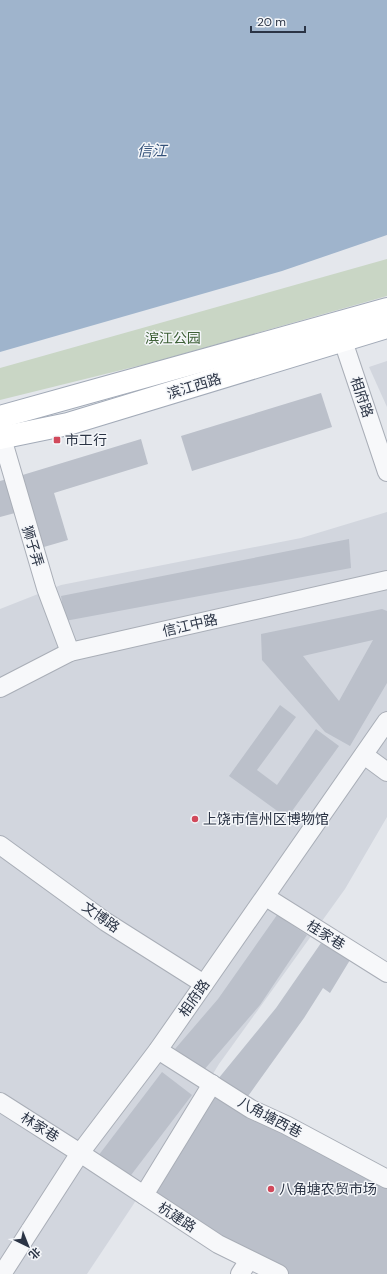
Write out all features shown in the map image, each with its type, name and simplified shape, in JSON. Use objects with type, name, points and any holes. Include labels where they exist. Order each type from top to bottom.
[{"type":"main road","name":"滨江西路","points":[[1,431],[68,424],[340,332],[387,309]]},
{"type":"main road","name":"滨江西路","points":[[340,332],[387,327]]},
{"type":"street","name":"相府路","points":[[340,332],[387,472]]},
{"type":"street","name":"狮子弄","points":[[1,431],[46,588],[70,652]]},
{"type":"street","name":"信江中路","points":[[0,688],[70,652],[387,580]]},
{"type":"street","name":"相府路","points":[[2,1274],[80,1153],[158,1050],[266,897],[387,721]]},
{"type":"street","points":[[364,755],[387,772]]},
{"type":"street","name":"文博路","points":[[0,844],[106,922],[204,984]]},
{"type":"street","name":"桂家巷","points":[[266,897],[387,973]]},
{"type":"street","name":"八角塘西巷","points":[[158,1050],[251,1109],[286,1125],[387,1179]]},
{"type":"street","points":[[144,1195],[212,1084]]},
{"type":"street","name":"林家巷","points":[[0,1102],[80,1153]]},
{"type":"street","name":"杭建路","points":[[80,1153],[218,1244],[245,1267],[279,1274]]},
{"type":"shaded area","points":[[387,361],[387,407],[369,367]]},
{"type":"shaded area","points":[[387,512],[387,817],[345,889],[219,1064],[133,1205],[87,1274],[0,1274],[0,609],[61,585],[301,538]]},
{"type":"green space","name":"滨江公园","points":[[387,259],[387,296],[158,361],[0,400],[0,368]]},
{"type":"water","name":"信江","points":[[0,0],[387,0],[387,235],[282,271],[0,352]]},
{"type":"building","points":[[321,393],[332,427],[192,471],[181,436]]},
{"type":"building","points":[[141,439],[148,464],[54,493],[68,540],[37,549],[16,477]]},
{"type":"building","points":[[7,479],[15,513],[0,517],[0,481]]},
{"type":"building","points":[[349,539],[351,568],[65,621],[61,596]]},
{"type":"building","points":[[382,609],[387,611],[387,683],[350,746],[325,732],[262,660],[261,634]],"holes":[[[373,640],[339,701],[303,656]]]},
{"type":"building","points":[[280,705],[296,717],[257,770],[277,785],[316,729],[339,746],[287,818],[229,776]]},
{"type":"building","points":[[277,915],[307,935],[260,1005],[203,1071],[175,1049],[218,999]]},
{"type":"building","points":[[321,943],[350,960],[330,993],[323,988],[304,1018],[246,1099],[218,1079],[276,1008]]},
{"type":"building","points":[[162,1072],[192,1095],[125,1183],[95,1160]]},
{"type":"building","name":"八角塘农贸市场","points":[[217,1088],[387,1179],[387,1274],[279,1274],[150,1199]]},
{"type":"place","name":"市工行","points":[[57,440]]},
{"type":"place","name":"上饶市信州区博物馆","points":[[195,819]]},
{"type":"place","name":"八角塘农贸市场","points":[[271,1189]]}]
